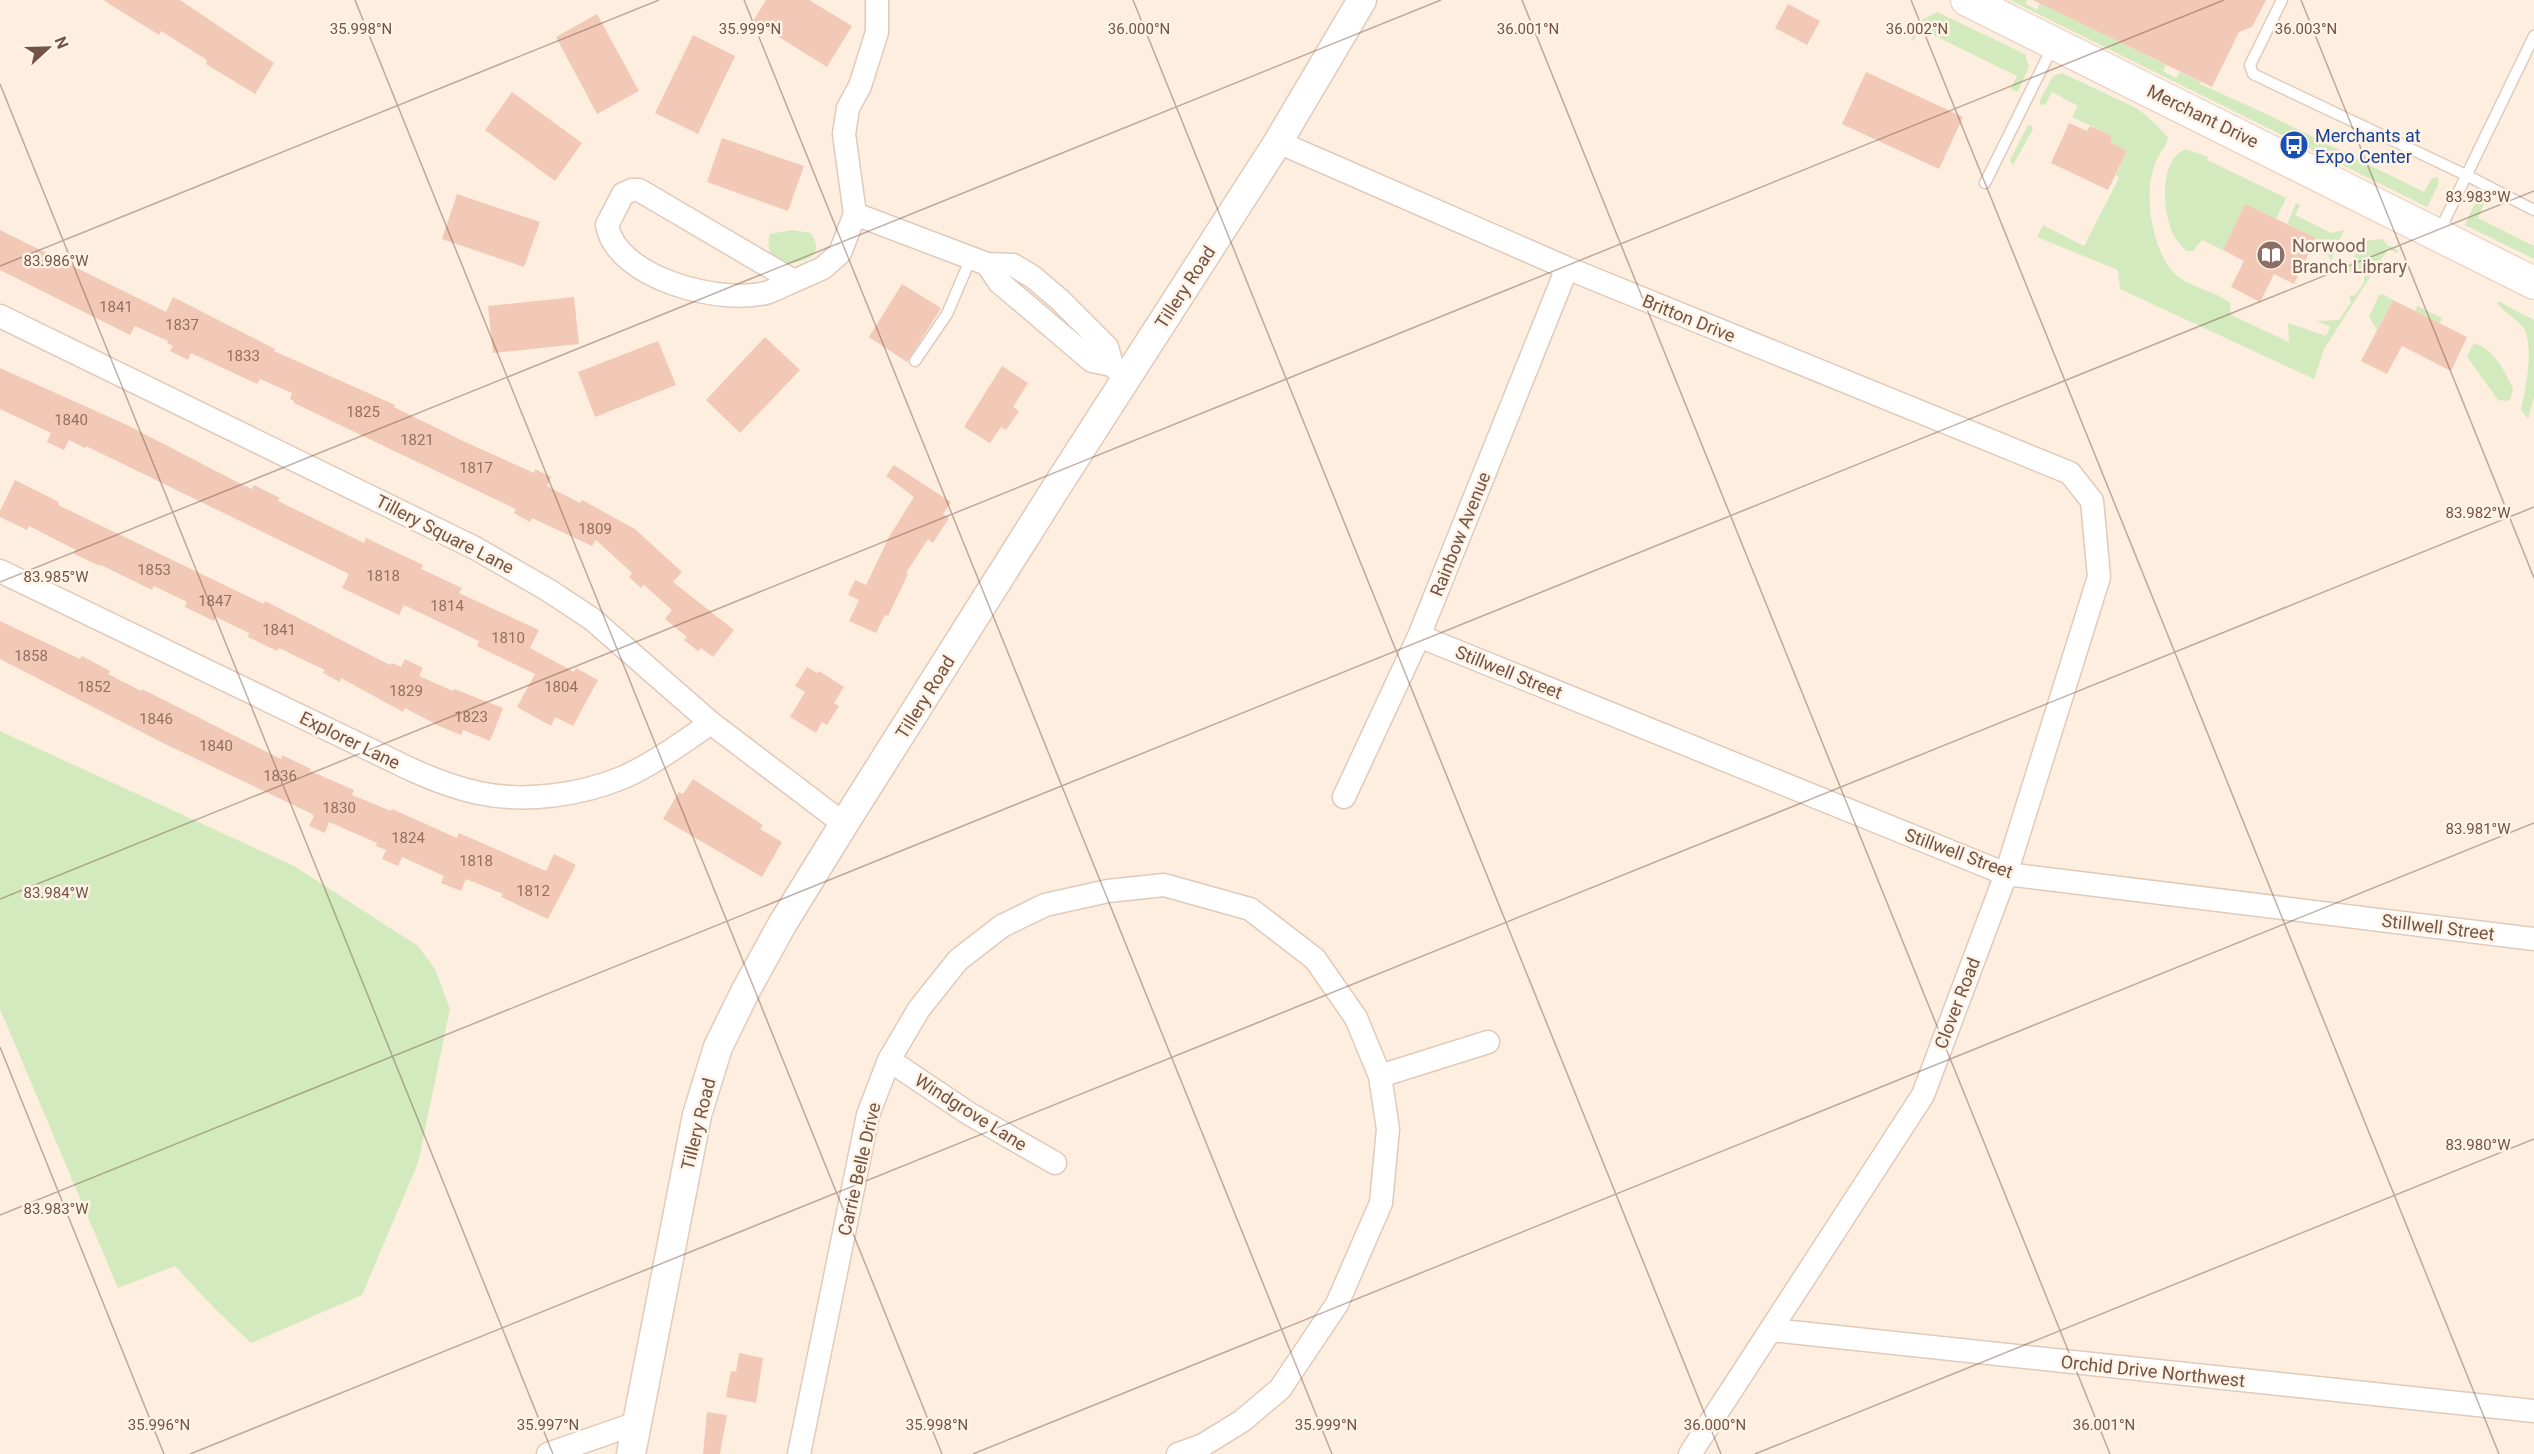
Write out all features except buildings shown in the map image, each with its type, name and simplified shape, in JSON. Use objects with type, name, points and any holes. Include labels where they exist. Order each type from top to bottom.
[{"type":"main road","name":"Merchant Drive","points":[[1967,0],[2534,283]]},
{"type":"street","points":[[794,280],[639,190],[623,194],[607,225],[608,233],[619,250],[639,266],[671,283],[708,293],[736,295],[768,292],[823,268],[840,253],[855,214],[844,134],[848,108],[860,86],[878,32],[876,0]]},
{"type":"street","name":"Tillery Road","points":[[631,1454],[697,1114],[718,1047],[746,990],[772,942],[1119,371],[1278,142],[1362,0]]},
{"type":"street","name":"Britton Drive","points":[[1278,142],[1567,268],[2070,473],[2092,501]]},
{"type":"street","points":[[855,214],[979,261],[999,282],[1092,362],[1119,371]]},
{"type":"street","name":"Rainbow Avenue","points":[[1344,797],[1419,636],[1567,268]]},
{"type":"street","name":"Tillery Square Lane","points":[[0,316],[399,510],[515,570],[592,619],[711,723],[844,824]]},
{"type":"street","name":"Clover Road","points":[[1690,1454],[1923,1095],[2006,874],[2099,578],[2092,501]]},
{"type":"street","name":"Explorer Lane","points":[[0,571],[410,769],[445,784],[481,794],[554,795],[590,789],[625,776],[658,759],[711,723]]},
{"type":"street","name":"Stillwell Street","points":[[1419,636],[2006,874],[2534,939]]},
{"type":"street","name":"Carrie Belle Drive","points":[[799,1454],[868,1115],[889,1060],[919,1009],[958,960],[1002,926],[1045,905],[1108,891],[1164,885],[1250,909],[1315,959],[1356,1018],[1380,1076],[1388,1130],[1381,1203],[1337,1304],[1280,1389],[1242,1421],[1203,1445],[1178,1454]]},
{"type":"street","points":[[1380,1076],[1488,1042]]},
{"type":"street","name":"Windgrove Lane","points":[[889,1060],[968,1113],[1055,1163]]},
{"type":"street","name":"Orchid Drive Northwest","points":[[1772,1330],[2534,1411]]},
{"type":"street","points":[[548,1454],[637,1424]]},
{"type":"lane","points":[[2282,0],[2250,65],[2253,74],[2468,176],[2534,210]]},
{"type":"lane","points":[[2438,234],[2534,36]]},
{"type":"lane","points":[[1985,183],[2054,43]]},
{"type":"lane","points":[[915,361],[979,261]]},
{"type":"green space","points":[[2010,0],[2027,0],[2026,4],[2037,10],[2040,3],[2166,65],[2163,71],[2176,78],[2180,72],[2201,82],[2200,84],[2273,117],[2424,192],[2432,178],[2437,177],[2439,183],[2427,207]]},
{"type":"green space","points":[[1937,12],[2025,54],[2029,67],[2018,91],[2013,91],[2011,88],[2017,76],[1921,29],[1913,41],[1911,40],[1922,20]]},
{"type":"green space","points":[[2062,73],[2136,108],[2168,137],[2155,164],[2149,195],[2152,222],[2159,248],[2172,270],[2180,278],[2230,303],[2231,315],[2289,342],[2288,323],[2326,336],[2330,327],[2317,321],[2339,320],[2351,302],[2349,296],[2355,295],[2364,283],[2364,273],[2348,272],[2347,269],[2363,241],[2383,239],[2387,245],[2398,250],[2397,253],[2388,249],[2324,349],[2314,379],[2120,289],[2118,270],[2037,237],[2043,225],[2084,246],[2119,178],[2116,175],[2127,151],[2110,142],[2112,136],[2072,117],[2078,106],[2052,92],[2045,105],[2040,104],[2053,76]]},
{"type":"green space","points":[[2028,125],[2031,125],[2033,129],[2013,165],[2010,160]]},
{"type":"green space","points":[[2186,149],[2208,157],[2207,160],[2286,198],[2276,219],[2245,204],[2223,250],[2202,240],[2193,251],[2186,251],[2174,236],[2170,226],[2165,188],[2171,164],[2177,155]]},
{"type":"green space","points":[[2481,199],[2484,204],[2478,218],[2534,246],[2534,259],[2465,225],[2476,201]]},
{"type":"green space","points":[[2296,203],[2300,205],[2295,215],[2331,233],[2344,230],[2331,261],[2320,240],[2287,224]]},
{"type":"green space","points":[[792,230],[811,233],[816,249],[809,258],[780,266],[770,252],[768,243],[770,234]]},
{"type":"green space","points":[[2382,294],[2393,300],[2377,330],[2369,317],[2379,295]]},
{"type":"green space","points":[[2498,301],[2534,320],[2534,397],[2528,419],[2521,410],[2529,357],[2527,337],[2524,328],[2500,307]]},
{"type":"green space","points":[[2417,306],[2442,318],[2440,323],[2415,311]]},
{"type":"green space","points":[[2473,344],[2480,345],[2492,354],[2507,376],[2513,389],[2508,401],[2498,400],[2467,357]]},
{"type":"green space","points":[[0,731],[294,866],[418,946],[435,969],[450,1009],[418,1163],[362,1295],[251,1343],[175,1266],[118,1288],[0,1009]]},
{"type":"place","name":"Merchants at Expo Center","points":[[2294,145]]},
{"type":"place","name":"Norwood Branch Library","points":[[2271,255]]}]
